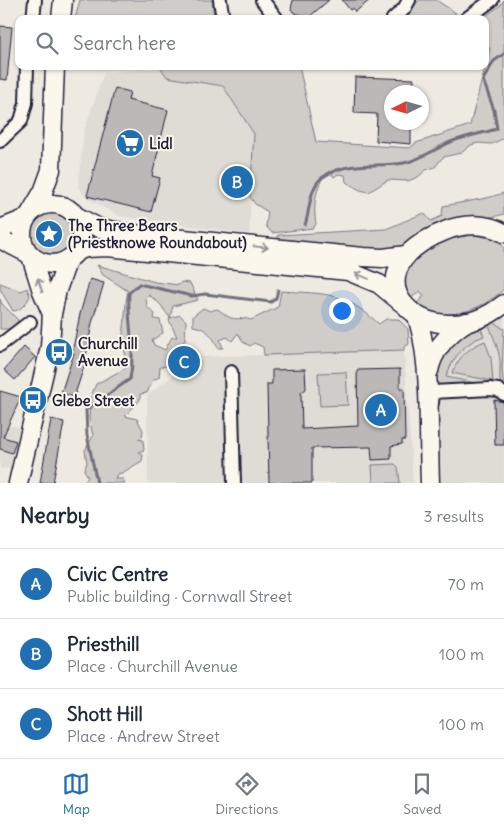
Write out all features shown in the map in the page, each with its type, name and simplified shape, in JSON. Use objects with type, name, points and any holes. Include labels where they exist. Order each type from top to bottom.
[{"type":"street","points":[[32,15],[34,0]]},
{"type":"street","points":[[61,15],[63,0]]},
{"type":"street","points":[[220,0],[222,15]]},
{"type":"street","points":[[262,0],[274,15]]},
{"type":"street","points":[[397,15],[404,9],[409,0]]},
{"type":"street","points":[[471,15],[492,0]]},
{"type":"street","points":[[0,141],[20,121],[26,103],[28,70]]},
{"type":"street","points":[[52,314],[21,234],[28,216],[43,192],[51,170],[55,70]]},
{"type":"street","points":[[18,483],[50,347],[52,314],[60,280],[82,234],[74,214],[62,197],[51,170]]},
{"type":"street","points":[[0,229],[28,216],[44,204],[54,204],[99,228],[127,233],[363,258],[406,255],[440,233],[467,226],[496,224],[504,233]]},
{"type":"street","points":[[0,239],[44,264],[54,265],[86,248],[107,247],[348,271],[374,281],[417,317],[438,323],[484,314]]},
{"type":"street","points":[[402,303],[397,288],[397,272],[406,255]]},
{"type":"street","points":[[427,382],[434,354],[451,332],[484,314]]},
{"type":"street","points":[[417,317],[422,335],[427,382],[430,483]]},
{"type":"street","points":[[0,345],[30,322]]},
{"type":"street","points":[[231,372],[234,483]]},
{"type":"street","points":[[427,404],[433,403],[433,392],[490,389],[498,390],[504,394]]},
{"type":"shaded area","points":[[80,0],[212,0],[214,15],[76,15]]},
{"type":"shaded area","points":[[419,0],[436,0],[456,13],[453,15],[407,15]]},
{"type":"shaded area","points":[[504,0],[504,138],[492,144],[478,143],[471,145],[461,153],[443,157],[435,167],[426,170],[418,177],[408,181],[388,180],[369,192],[360,190],[346,182],[345,175],[338,174],[334,177],[329,171],[324,176],[316,196],[316,224],[313,228],[272,233],[266,226],[268,212],[255,204],[250,197],[254,134],[223,86],[167,77],[162,70],[300,70],[316,142],[410,148],[416,143],[470,125],[484,70],[489,70],[489,15],[487,15],[500,6]]},
{"type":"shaded area","points":[[162,70],[167,77],[222,86],[254,134],[249,234],[119,216],[87,198],[78,187],[84,131],[104,73]]},
{"type":"shaded area","points":[[504,193],[504,214],[445,222],[430,228],[389,251],[277,242],[278,235],[386,229],[424,213],[431,221],[442,216],[443,206]]},
{"type":"shaded area","points":[[47,211],[55,211],[64,215],[70,221],[74,234],[70,247],[64,253],[55,257],[47,257],[38,253],[32,247],[28,238],[28,230],[32,221],[38,215]]},
{"type":"shaded area","points":[[473,235],[496,239],[504,247],[504,289],[495,297],[474,309],[450,314],[426,310],[416,304],[424,296],[420,291],[410,299],[405,284],[410,260],[447,238]]},
{"type":"shaded area","points":[[97,265],[155,282],[179,285],[181,282],[190,283],[198,300],[173,306],[170,318],[180,315],[186,321],[185,340],[167,366],[160,367],[159,377],[152,381],[147,393],[140,394],[140,400],[125,416],[137,419],[143,430],[142,437],[138,439],[143,440],[144,450],[139,452],[143,455],[142,461],[117,474],[115,479],[123,479],[125,483],[83,483],[88,477],[84,470],[87,463],[85,450],[93,436],[89,418],[91,396],[96,384],[126,368],[127,359],[121,340],[124,330],[128,291],[103,275]],"holes":[[[149,295],[160,304],[170,318],[169,320],[177,337],[172,337],[165,350],[154,345],[152,340],[163,333],[160,320],[154,319],[155,314],[147,307],[146,299]]]},
{"type":"shaded area","points":[[0,283],[21,291],[27,288],[30,296],[23,306],[13,311],[0,289]]},
{"type":"shaded area","points":[[281,291],[334,296],[355,305],[379,324],[386,319],[398,319],[408,329],[409,344],[404,347],[404,350],[264,355],[263,347],[254,343],[250,346],[243,342],[238,333],[232,341],[227,337],[220,340],[223,348],[218,348],[209,333],[193,326],[193,316],[203,308],[210,311],[217,309],[231,318],[251,320],[278,307]]},
{"type":"shaded area","points":[[0,299],[2,304],[18,320],[14,329],[0,329]]},
{"type":"shaded area","points":[[504,304],[504,483],[430,483],[434,354]]},
{"type":"shaded area","points":[[490,320],[504,329],[502,370],[504,388],[500,380],[498,352],[489,325],[481,329],[484,336],[460,352],[452,363],[446,377],[486,385],[435,388],[443,356],[453,344],[467,333],[466,329]]},
{"type":"shaded area","points":[[485,341],[491,358],[493,381],[452,373],[457,363],[465,354],[474,346]]},
{"type":"shaded area","points":[[404,350],[413,483],[148,483],[147,395],[198,357]]},
{"type":"shaded area","points":[[346,372],[348,405],[320,406],[318,373]]},
{"type":"shaded area","points":[[0,423],[20,428],[10,468],[0,469]]},
{"type":"shaded area","points":[[395,464],[398,467],[400,483],[373,483],[372,465]]},
{"type":"building","points":[[293,0],[329,0],[311,15],[294,13],[291,9]]},
{"type":"building","points":[[342,0],[370,0],[355,12],[353,8],[350,10]]},
{"type":"building","points":[[0,26],[12,27],[7,80],[0,79]]},
{"type":"building","points":[[355,77],[414,79],[414,85],[384,85],[384,130],[411,130],[411,144],[376,141],[377,114],[354,113]]},
{"type":"building","name":"Lidl","points":[[115,88],[130,92],[128,100],[168,110],[152,176],[160,178],[151,212],[87,196]]},
{"type":"building","points":[[90,279],[104,283],[92,323],[84,367],[74,397],[61,393],[74,353],[72,353],[80,314]]},
{"type":"building","points":[[24,347],[35,357],[15,380],[4,370]]},
{"type":"building","points":[[305,369],[306,389],[301,393],[302,429],[358,426],[357,370],[400,369],[400,388],[404,388],[405,440],[402,440],[402,444],[391,446],[391,459],[372,460],[371,447],[312,448],[312,483],[269,483],[267,384],[272,384],[272,370]]},
{"type":"building","points":[[0,391],[21,397],[3,437],[16,441],[12,453],[0,449]]},
{"type":"building","points":[[494,400],[504,402],[504,445],[495,445]]},
{"type":"building","points":[[51,419],[64,422],[53,483],[40,483]]},
{"type":"waterway","points":[[489,70],[494,61],[504,54]]},
{"type":"waterway","points":[[305,225],[312,192],[318,181],[323,177],[342,168],[352,166],[404,163],[453,141],[497,129],[494,110],[483,80],[489,70]]},
{"type":"waterway","points":[[97,483],[87,435],[86,410],[130,379],[132,347],[129,293],[139,284],[192,296],[205,294],[271,302],[276,298],[278,290]]},
{"type":"place","name":"Lidl","points":[[130,143]]},
{"type":"place","name":"Priesthill","points":[[237,182]]},
{"type":"place","name":"The Three Bears (Priestknowe Roundabout)","points":[[49,234]]},
{"type":"place","name":"Churchill Avenue","points":[[59,352]]},
{"type":"place","name":"Shott Hill","points":[[184,362]]},
{"type":"place","name":"Glebe Street","points":[[33,400]]},
{"type":"place","name":"Civic Centre","points":[[381,410]]}]
